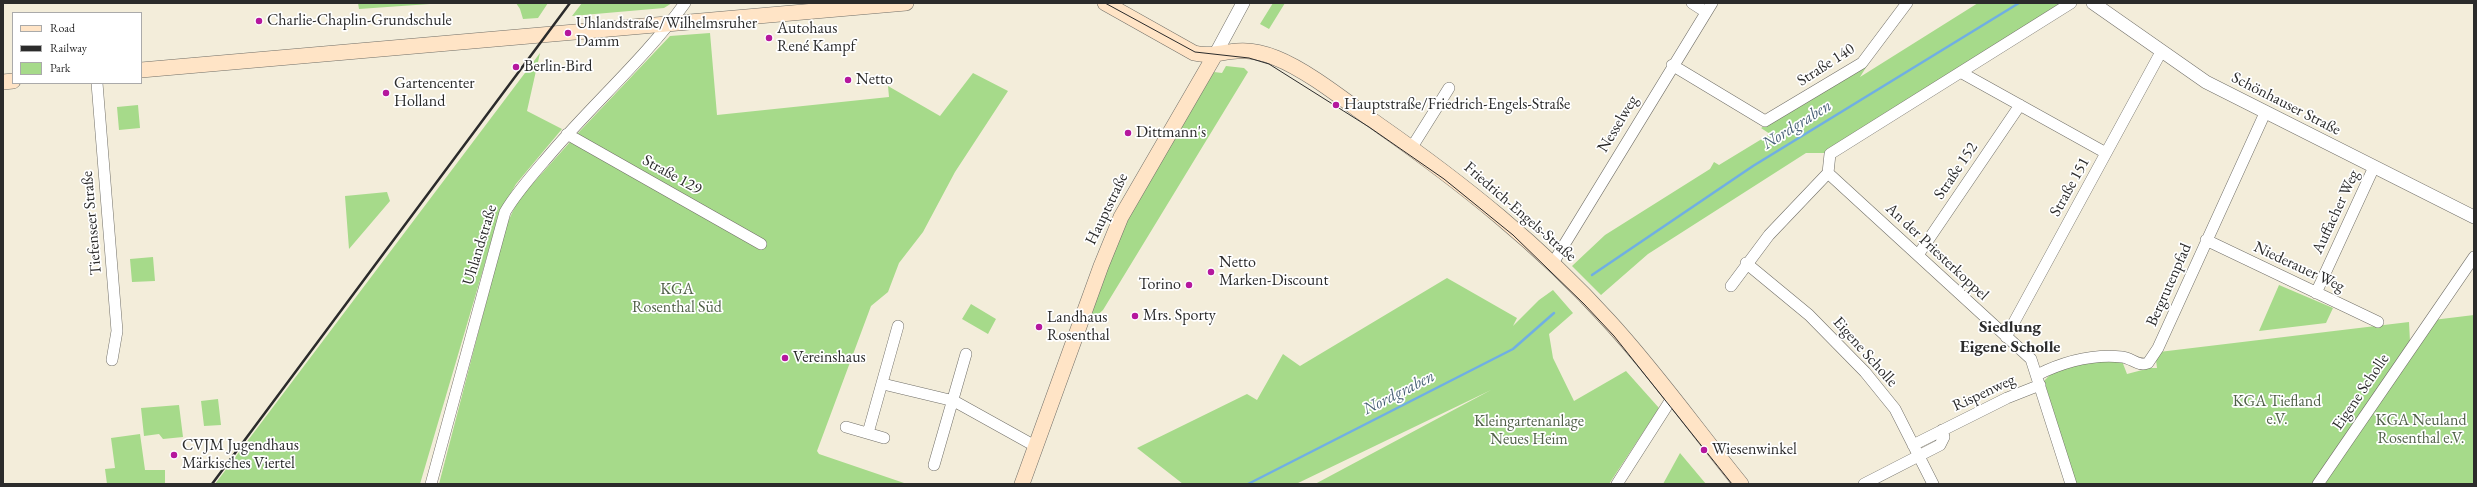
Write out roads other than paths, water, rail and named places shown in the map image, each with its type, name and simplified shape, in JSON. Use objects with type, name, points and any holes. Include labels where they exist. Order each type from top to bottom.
[{"type":"main road","points":[[142,70],[906,3]]},
{"type":"main road","name":"Friedrich-Engels-Straße","points":[[1105,3],[1194,53],[1215,55],[1243,51],[1262,54],[1281,60],[1412,148],[1494,209],[1553,262],[1610,321],[1740,484]]},
{"type":"main road","name":"Hauptstraße","points":[[1022,484],[1121,217],[1215,55]]},
{"type":"street","name":"Uhlandstraße","points":[[431,484],[505,212],[515,194],[567,134],[670,24],[685,3]]},
{"type":"street","name":"Hauptstraße","points":[[1215,55],[1243,3]]},
{"type":"street","points":[[1692,3],[1709,8]]},
{"type":"street","name":"Straße 140","points":[[1672,65],[1765,121],[1862,63],[1907,3]]},
{"type":"street","points":[[1731,286],[1746,263],[1794,207],[1828,173],[1830,154],[1962,73],[2071,3]]},
{"type":"street","name":"Schönhauser Straße","points":[[2092,3],[2206,82],[2474,217]]},
{"type":"street","name":"Nesselweg","points":[[1553,262],[1672,65],[1709,8]]},
{"type":"street","name":"Straße 151","points":[[2006,337],[2161,52]]},
{"type":"street","points":[[1962,73],[2106,154]]},
{"type":"street","name":"Tiefenseer Straße","points":[[97,84],[118,331],[112,360]]},
{"type":"street","points":[[1412,148],[1449,88]]},
{"type":"street","name":"Straße 152","points":[[1918,256],[2020,106]]},
{"type":"street","name":"Bergrutenpfad","points":[[2038,380],[2066,362],[2096,358],[2124,357],[2142,365],[2148,363],[2158,348],[2265,112]]},
{"type":"street","name":"Straße 129","points":[[567,134],[761,244]]},
{"type":"street","name":"Auffacher Weg","points":[[2316,293],[2374,167]]},
{"type":"street","name":"An der Priesterkoppel","points":[[1828,173],[2031,359],[2072,484]]},
{"type":"street","name":"Niederauer Weg","points":[[2206,240],[2378,322]]},
{"type":"street","name":"Eigene Scholle","points":[[2318,484],[2474,257]]},
{"type":"street","name":"Eigene Scholle","points":[[1746,263],[1809,315],[1865,372],[1895,409],[1933,484]]},
{"type":"street","points":[[868,432],[883,384],[898,326]]},
{"type":"street","points":[[934,464],[954,401],[966,354]]},
{"type":"street","name":"Rispenweg","points":[[1914,445],[2038,380]]},
{"type":"street","points":[[883,384],[954,401],[1035,446]]},
{"type":"street","points":[[1617,484],[1672,398]]},
{"type":"street","points":[[846,427],[868,432],[884,438]]},
{"type":"street","name":"Rispenweg","points":[[1864,484],[1940,445],[1944,438],[1942,430]]},
{"type":"waterway","name":"Nordgraben","points":[[1592,275],[1753,166],[2019,3]]},
{"type":"waterway","name":"Nordgraben","points":[[1248,484],[1513,349],[1554,313]]},
{"type":"tram line","points":[[1105,3],[1195,52],[1249,58],[1269,64],[1369,127],[1444,179],[1513,235],[1584,304],[1614,336],[1732,484]]},
{"type":"railway","points":[[212,484],[570,3]]},
{"type":"place","name":"Charlie-Chaplin-Grundschule","points":[[259,21]]},
{"type":"place","name":"Uhlandstraße/Wilhelmsruher Damm","points":[[568,33]]},
{"type":"place","name":"Autohaus René Kampf","points":[[769,38]]},
{"type":"place","name":"Berlin-Bird","points":[[516,67]]},
{"type":"place","name":"Netto","points":[[848,80]]},
{"type":"place","name":"Gartencenter Holland","points":[[386,93]]},
{"type":"place","name":"Hauptstraße/Friedrich-Engels-Straße","points":[[1336,105]]},
{"type":"place","name":"Dittmann's","points":[[1128,133]]},
{"type":"place","name":"Netto Marken-Discount","points":[[1211,272]]},
{"type":"place","name":"Torino","points":[[1189,285]]},
{"type":"place","name":"Mrs. Sporty","points":[[1135,316]]},
{"type":"place","name":"Landhaus Rosenthal","points":[[1039,327]]},
{"type":"place","name":"Vereinshaus","points":[[785,358]]},
{"type":"place","name":"Wiesenwinkel","points":[[1704,450]]},
{"type":"place","name":"CVJM Jugendhaus Märkisches Viertel","points":[[174,455]]},
{"type":"district","name":"Siedlung Eigene Scholle","points":[[2010,337]]},
{"type":"park label","name":"KGA Rosenthal Süd","points":[[677,299]]},
{"type":"park label","name":"KGA Tiefland e.V.","points":[[2277,411]]},
{"type":"park label","name":"KGA Neuland Rosenthal e.V.","points":[[2421,430]]},
{"type":"park label","name":"Kleingartenanlage Neues Heim","points":[[1529,431]]}]
